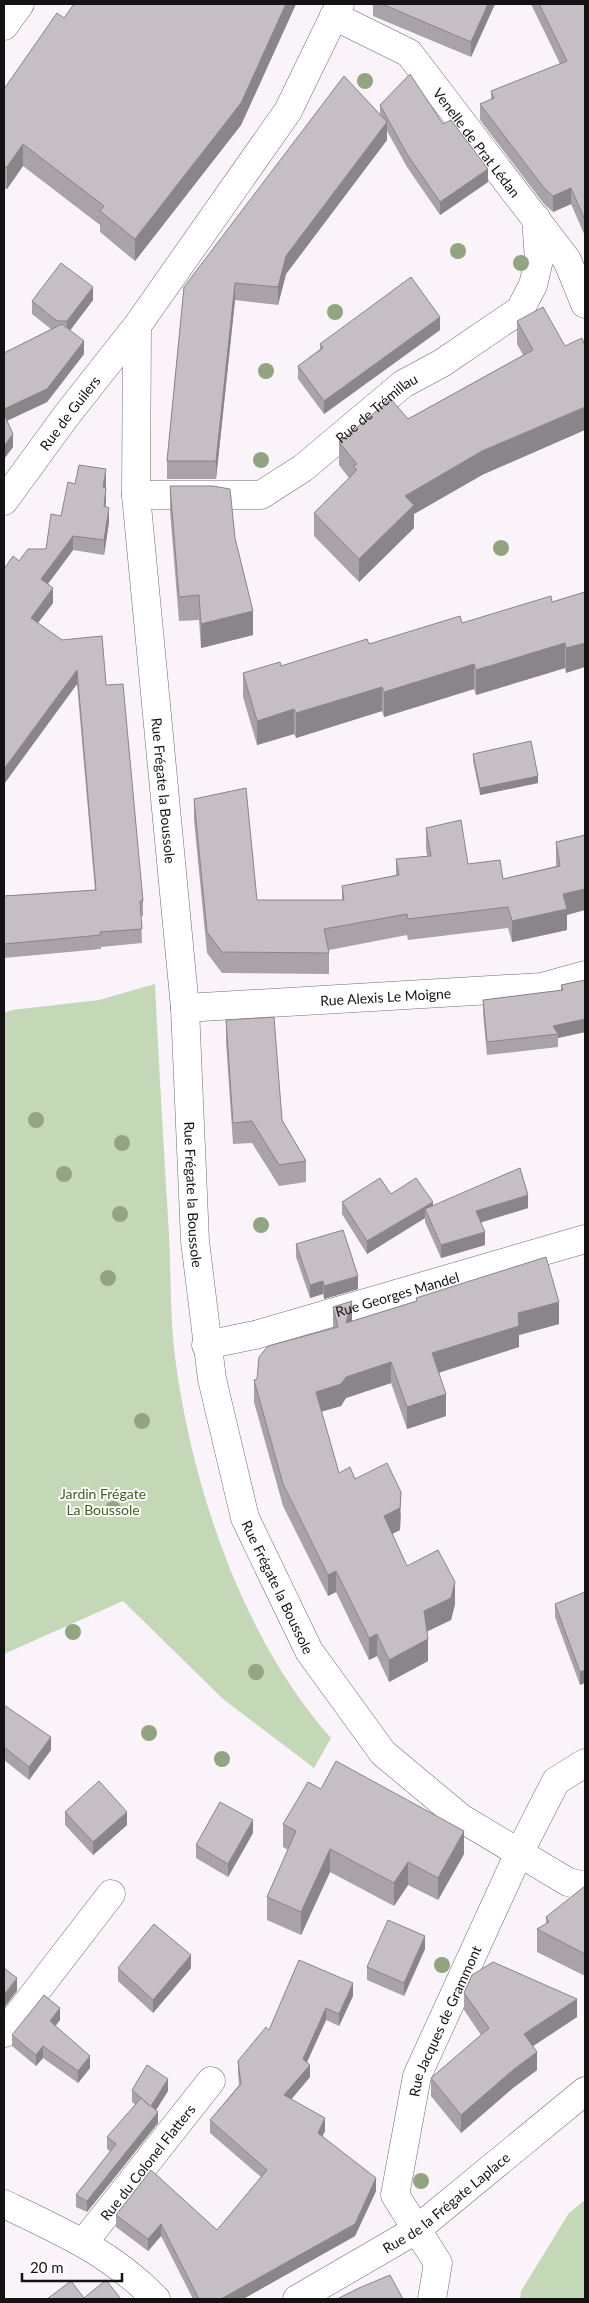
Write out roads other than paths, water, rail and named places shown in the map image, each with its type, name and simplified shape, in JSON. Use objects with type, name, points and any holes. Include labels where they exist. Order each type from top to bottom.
[{"type":"street","points":[[4,26],[20,4]]},
{"type":"street","name":"Venelle de Prat Lédan","points":[[337,10],[408,53],[567,260],[585,304]]},
{"type":"street","name":"Rue de Guilers","points":[[4,501],[66,416],[137,326],[288,111],[337,10]]},
{"type":"street","name":"Rue de Trémillau","points":[[136,495],[261,495],[303,468],[403,384],[442,363],[520,310],[533,285],[539,260],[536,218]]},
{"type":"street","name":"Rue Frégate la Boussole","points":[[137,326],[136,495],[185,1008],[195,1241],[206,1345],[212,1379],[245,1518],[309,1652],[383,1753],[461,1818],[568,1882],[585,1886]]},
{"type":"street","name":"Rue Alexis Le Moigne","points":[[185,1008],[542,987],[585,975]]},
{"type":"street","name":"Rue Georges Mandel","points":[[206,1345],[255,1335],[585,1239]]},
{"type":"street","name":"Rue Jacques de Grammont","points":[[432,2299],[438,2263],[395,2194],[417,2076],[519,1853],[556,1781],[585,1763]]},
{"type":"street","points":[[4,2033],[111,1894]]},
{"type":"street","name":"Rue du Colonel Flatters","points":[[84,2242],[211,2081]]},
{"type":"street","name":"Rue de la Frégate Laplace","points":[[297,2299],[416,2230],[585,2091]]},
{"type":"street","points":[[4,2204],[84,2242],[134,2276],[156,2299]]},
{"type":"park label","name":"Jardin Frégate La Boussole","points":[[103,1502]]}]
